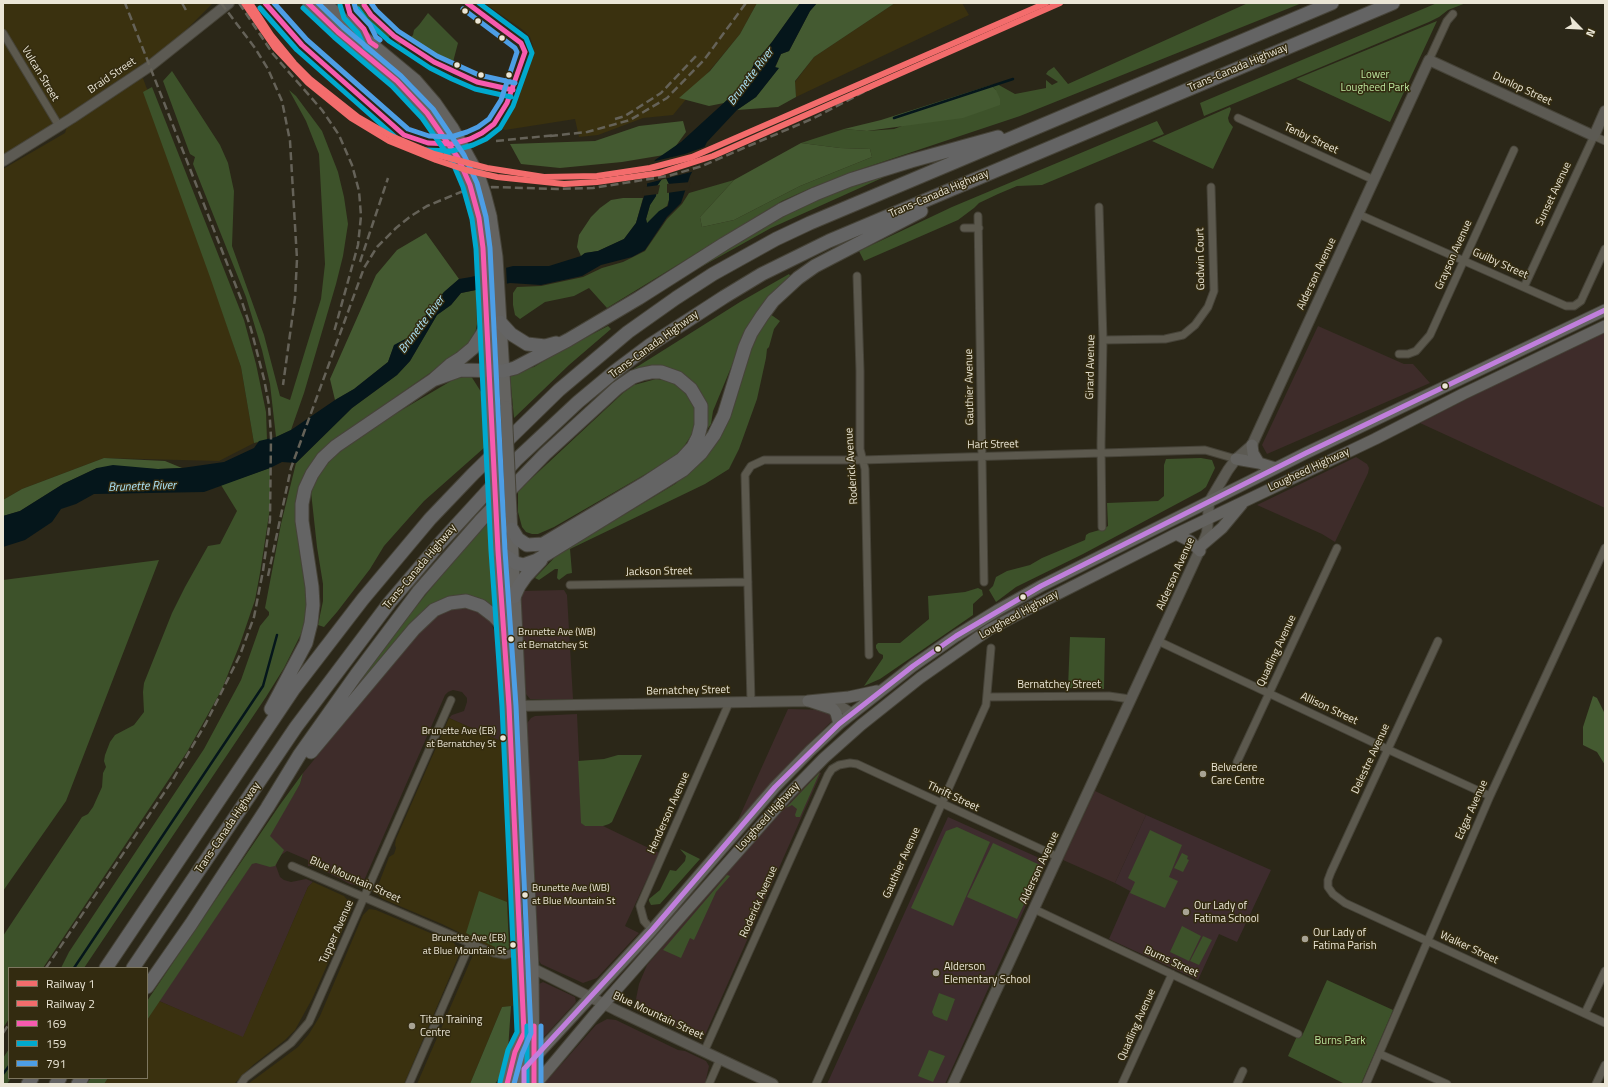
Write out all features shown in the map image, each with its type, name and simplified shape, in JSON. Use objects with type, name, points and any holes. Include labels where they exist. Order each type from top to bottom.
[{"type":"highway","name":"Trans-Canada Highway","points":[[107,967],[240,767],[293,690],[336,633],[430,520],[473,474],[565,385],[628,332],[670,302],[714,274],[776,240],[846,208],[1332,3]]},
{"type":"highway","name":"Trans-Canada Highway","points":[[134,967],[296,727],[365,634],[411,576],[482,496],[544,433],[590,392],[650,345],[749,282],[829,241],[1393,3]]},
{"type":"highway","points":[[433,380],[461,370],[502,371],[515,368],[568,340],[639,298],[781,210],[815,194],[850,180],[911,161],[1051,122]]},
{"type":"highway","points":[[498,551],[513,561],[523,565],[545,556],[673,478],[701,453],[714,435],[724,415],[738,365],[751,333],[766,310],[786,288],[815,266],[1000,168]]},
{"type":"highway","points":[[500,322],[511,334],[526,344],[545,346],[568,340]]},
{"type":"highway","points":[[240,767],[306,643],[311,623],[313,605],[312,587],[302,521],[302,504],[305,489],[312,474],[323,458],[336,446],[433,380],[473,348],[486,328]]},
{"type":"highway","points":[[148,986],[191,924],[267,808],[304,748],[356,675],[419,591],[480,520],[545,454],[617,388],[633,377],[652,372],[661,372],[678,378],[691,389],[701,406],[701,425],[698,437],[693,447],[682,459],[543,544],[527,545],[518,539],[512,529]]},
{"type":"highway","points":[[514,597],[526,576],[545,556]]},
{"type":"highway","points":[[267,808],[313,749],[409,634],[434,610],[450,603],[466,601],[481,606],[494,616],[502,625]]},
{"type":"main road","points":[[308,3],[338,32],[397,81],[418,102],[440,130],[462,167],[470,185],[479,218],[483,248],[502,625],[509,706],[524,1033],[524,1084]]},
{"type":"main road","points":[[326,3],[346,22],[416,80],[435,102],[453,128],[479,175],[491,216],[496,245],[500,301],[502,371],[506,407],[533,968],[535,1084]]},
{"type":"main road","name":"Lougheed Highway","points":[[515,1084],[524,1069],[652,930],[775,787],[839,724],[913,666],[956,636],[1004,606],[1041,586],[1275,468],[1605,310]]},
{"type":"main road","name":"Lougheed Highway","points":[[535,1084],[786,797],[824,758],[873,715],[920,678],[990,629],[1176,534],[1375,439],[1468,391],[1605,326]]},
{"type":"main road","points":[[1252,445],[1253,452],[1259,463]]},
{"type":"main road","points":[[1236,459],[1259,463],[1275,468]]},
{"type":"main road","points":[[1176,534],[1201,548],[1222,528],[1246,500]]},
{"type":"main road","points":[[808,701],[849,697],[883,689]]},
{"type":"main road","points":[[808,701],[833,709],[836,713],[839,724]]},
{"type":"main road","points":[[852,714],[857,716],[873,715]]},
{"type":"main road","points":[[507,1084],[515,1052],[524,1033]]},
{"type":"street","name":"Braid Street","points":[[3,161],[150,66],[229,3]]},
{"type":"street","name":"Alderson Avenue","points":[[953,1084],[1201,548],[1207,533],[1210,502],[1236,459],[1252,445],[1447,21],[1453,14]]},
{"type":"street","name":"Vulcan Street","points":[[3,32],[59,126]]},
{"type":"street","name":"Dunlop Street","points":[[1429,60],[1605,141]]},
{"type":"street","name":"Sunset Avenue","points":[[1524,287],[1605,111]]},
{"type":"street","name":"Tenby Street","points":[[1238,118],[1374,180]]},
{"type":"street","name":"Grayson Avenue","points":[[1399,354],[1408,354],[1416,351],[1430,335],[1514,150]]},
{"type":"street","name":"Godwin Court","points":[[1103,340],[1165,339],[1183,335],[1195,326],[1208,307],[1214,291],[1211,187]]},
{"type":"street","name":"Girard Avenue","points":[[1099,207],[1103,340],[1101,454],[1102,527]]},
{"type":"street","name":"Guilby Street","points":[[1358,214],[1566,306],[1574,306],[1580,301],[1605,249]]},
{"type":"street","name":"Gauthier Avenue","points":[[978,216],[984,582]]},
{"type":"street","points":[[964,228],[979,228]]},
{"type":"street","name":"Roderick Avenue","points":[[857,276],[860,371],[860,449],[865,469],[869,655]]},
{"type":"street","name":"Hart Street","points":[[748,582],[745,475],[751,466],[764,460],[862,460],[1204,450],[1236,459]]},
{"type":"street","name":"Quadling Avenue","points":[[1237,762],[1337,548]]},
{"type":"street","name":"Edgar Avenue","points":[[1366,1084],[1490,796],[1605,548]]},
{"type":"street","points":[[748,582],[751,702]]},
{"type":"street","name":"Jackson Street","points":[[570,585],[748,582]]},
{"type":"street","name":"Allison Street","points":[[1158,641],[1490,796]]},
{"type":"street","name":"Delestre Avenue","points":[[1328,887],[1330,872],[1438,641]]},
{"type":"street","name":"Gauthier Avenue","points":[[816,1084],[986,705],[991,648]]},
{"type":"street","name":"Bernatchey Street","points":[[987,697],[1109,696],[1130,699]]},
{"type":"street","name":"Tupper Avenue","points":[[241,1084],[245,1078],[291,1043],[308,1022],[451,700]]},
{"type":"street","name":"Bernatchey Street","points":[[509,706],[808,701],[837,704],[852,714]]},
{"type":"street","name":"Henderson Avenue","points":[[652,930],[644,921],[640,906],[729,702]]},
{"type":"street","name":"Thrift Street","points":[[838,765],[845,763],[857,764],[1058,857]]},
{"type":"street","name":"Roderick Avenue","points":[[704,1052],[828,775],[832,769],[838,765]]},
{"type":"street","name":"Blue Mountain Street","points":[[292,866],[470,944],[494,953],[520,956],[533,968],[591,998],[773,1084]]},
{"type":"street","name":"Walker Street","points":[[1328,887],[1333,894],[1345,903],[1605,1023]]},
{"type":"street","name":"Burns Street","points":[[1034,909],[1298,1034]]},
{"type":"street","points":[[409,1084],[470,944]]},
{"type":"street","points":[[1585,1013],[1605,971]]},
{"type":"street","name":"Quadling Avenue","points":[[1122,1084],[1172,974]]},
{"type":"street","points":[[1380,1054],[1447,1084]]},
{"type":"street","points":[[709,1084],[720,1059]]},
{"type":"street","points":[[1596,1084],[1605,1065]]},
{"type":"street","points":[[1237,1084],[1243,1071]]},
{"type":"shaded area","points":[[3,3],[213,3],[180,36],[139,68],[157,115],[241,367],[254,443],[219,461],[104,458],[22,489],[3,500],[3,169],[65,133],[71,114],[3,155]]},
{"type":"shaded area","points":[[484,3],[757,3],[740,34],[673,115],[643,118],[598,135],[579,137],[575,119],[505,130],[500,127],[533,55],[533,46],[530,37],[523,30]]},
{"type":"shaded area","points":[[895,3],[962,3],[969,15],[796,97],[795,82],[814,57]]},
{"type":"shaded area","points":[[1318,326],[1404,364],[1413,364],[1430,383],[1267,454],[1262,445]]},
{"type":"shaded area","points":[[1605,332],[1605,508],[1420,423],[1520,372]]},
{"type":"shaded area","points":[[1356,457],[1367,464],[1369,468],[1368,473],[1335,542],[1322,534],[1257,505]]},
{"type":"shaded area","points":[[564,590],[567,595],[573,699],[530,699],[524,689],[519,604],[522,591]]},
{"type":"shaded area","points":[[457,607],[470,608],[481,613],[490,621],[498,639],[503,678],[505,743],[449,718],[452,715],[464,711],[467,698],[462,692],[453,690],[448,692],[445,695],[363,883],[355,885],[350,884],[321,869],[308,866],[308,860],[287,851],[281,855],[276,866],[280,877],[291,882],[306,879],[313,882],[308,887],[243,1038],[159,1001],[252,863],[300,784],[303,773],[420,632],[440,613]]},
{"type":"shaded area","points":[[788,709],[830,710],[834,719],[798,754],[738,820]]},
{"type":"shaded area","points":[[577,714],[582,823],[585,826],[603,826],[659,853],[625,926],[639,933],[597,978],[583,983],[541,964],[537,957],[525,726],[531,718],[535,716]]},
{"type":"shaded area","points":[[449,718],[505,743],[504,758],[508,833],[508,950],[495,950],[442,924],[383,899],[376,891],[389,857],[394,854],[396,839]]},
{"type":"shaded area","points":[[819,772],[821,773],[705,1035],[698,1038],[644,1012],[640,1008],[636,999],[639,984],[647,965],[768,825]]},
{"type":"shaded area","points":[[1095,791],[1146,815],[1115,883],[1063,860]]},
{"type":"shaded area","name":"Our Lady of Fatima School","points":[[1146,815],[1271,870],[1237,942],[1219,934],[1198,980],[1109,939],[1130,891],[1115,883]]},
{"type":"shaded area","name":"Alderson Elementary School","points":[[948,817],[1046,861],[945,1084],[827,1084]]},
{"type":"shaded area","points":[[313,882],[344,896],[350,903],[351,911],[312,999],[295,1030],[285,1040],[253,1065],[234,1084],[104,1084],[107,1079],[148,1079],[148,1018],[159,1001],[243,1037],[308,887]]},
{"type":"shaded area","points":[[369,909],[376,910],[454,943],[459,950],[459,955],[404,1084],[248,1084],[298,1047],[309,1034],[320,1016],[363,915]]},
{"type":"shaded area","points":[[480,952],[500,957],[512,958],[513,1006],[502,1007],[470,1084],[417,1084],[473,955]]},
{"type":"shaded area","points":[[543,982],[575,997],[576,1002],[542,1039],[538,1037],[538,987],[539,984]]},
{"type":"shaded area","points":[[607,1019],[616,1020],[678,1050],[685,1051],[706,1061],[709,1066],[705,1084],[544,1084],[596,1025]]},
{"type":"green space","points":[[353,3],[360,3],[366,13],[401,43],[400,45],[390,36],[386,40],[369,26],[355,13]]},
{"type":"green space","points":[[757,3],[800,3],[754,64],[747,80],[724,103],[709,106],[679,98],[710,71],[740,34]]},
{"type":"green space","points":[[817,3],[895,3],[814,57],[795,81],[796,97],[778,107],[737,110],[756,97],[778,69],[775,68],[781,54],[789,51],[810,11]]},
{"type":"green space","points":[[1248,3],[1302,3],[1020,116],[852,172],[811,188],[782,201],[607,308],[589,288],[574,296],[545,302],[520,319],[515,315],[513,293],[517,287],[541,286],[583,277],[602,268],[623,262],[645,251],[667,219],[682,204],[689,193],[734,180],[700,217],[702,227],[734,220],[800,186],[872,157],[870,149],[840,148],[801,143],[844,129],[867,131],[894,129],[996,90],[991,85],[997,84],[1015,94],[1046,88],[1046,80],[1052,85],[1058,82],[1046,74],[1054,67],[1068,84]]},
{"type":"green space","points":[[1437,3],[1466,3],[1448,10],[1429,22],[1204,116],[1200,103]]},
{"type":"green space","points":[[428,13],[458,43],[453,62],[424,51],[408,40]]},
{"type":"green space","name":"Lower Lougheed Park","points":[[1437,21],[1390,122],[1296,79]]},
{"type":"green space","points":[[172,71],[220,145],[228,163],[234,191],[232,246],[264,335],[280,396],[290,400],[321,299],[325,264],[319,154],[306,121],[289,90],[296,96],[322,131],[338,172],[348,224],[343,256],[304,393],[291,430],[276,437],[270,384],[262,350],[246,297],[193,164],[195,157],[190,154],[163,81]]},
{"type":"green space","points":[[991,85],[996,90],[1000,99],[1000,105],[963,118],[867,131],[844,129],[881,120]]},
{"type":"green space","points":[[152,87],[244,320],[256,364],[266,412],[267,440],[254,443],[241,367],[143,92]]},
{"type":"green space","points":[[1230,107],[1231,109],[1228,118],[1233,127],[1213,169],[1152,141]]},
{"type":"green space","points":[[683,121],[686,132],[670,154],[622,162],[560,168],[521,164],[510,144],[595,141],[639,126]]},
{"type":"green space","points":[[1157,121],[1164,134],[1042,185],[1017,186],[998,194],[979,203],[958,220],[864,261],[859,251],[952,207]]},
{"type":"green space","points":[[801,143],[840,148],[870,149],[872,157],[800,186],[734,220],[702,227],[700,217],[734,180]]},
{"type":"green space","points":[[882,176],[882,178],[771,228],[699,268],[697,266],[772,220],[831,192]]},
{"type":"green space","points":[[662,178],[666,178],[669,184],[669,200],[667,206],[647,224],[646,219],[650,205],[656,196],[657,186]]},
{"type":"green space","points":[[623,198],[643,198],[636,223],[624,239],[598,251],[585,253],[581,256],[577,247],[579,235],[591,217],[611,200]]},
{"type":"green space","points":[[426,233],[459,279],[444,292],[409,337],[394,346],[388,362],[354,389],[335,400],[330,379],[376,275],[397,250]]},
{"type":"green space","points":[[789,274],[791,277],[742,341],[713,411],[711,424],[706,431],[705,402],[701,392],[689,379],[683,375],[656,367],[632,370],[740,302]]},
{"type":"green space","points":[[476,290],[477,324],[475,334],[471,340],[463,348],[430,373],[344,433],[311,464],[307,471],[308,616],[301,634],[284,668],[266,697],[85,967],[62,967],[69,952],[204,749],[241,680],[260,626],[269,615],[269,612],[265,608],[281,524],[296,463],[352,408],[397,375],[410,361],[437,315],[451,305],[461,293]]},
{"type":"green space","points":[[770,314],[780,321],[774,329],[769,347],[767,349],[757,399],[739,449],[729,469],[705,484],[570,549],[572,573],[567,574],[559,580],[557,578],[558,569],[555,569],[539,580],[535,578],[557,555],[675,484],[704,459],[709,453],[754,340]]},
{"type":"green space","points":[[608,326],[611,329],[569,365],[514,418],[510,376],[514,374],[515,371],[534,367],[558,352]]},
{"type":"green space","points":[[471,376],[483,395],[486,426],[485,447],[424,501],[384,546],[370,569],[337,612],[324,627],[318,625],[323,601],[323,584],[311,492],[316,477],[333,456],[361,434],[456,378]]},
{"type":"green space","points":[[656,379],[674,383],[687,393],[694,406],[696,412],[696,423],[692,434],[683,448],[676,455],[651,471],[554,527],[538,534],[526,532],[522,527],[518,512],[518,491],[623,393],[634,385]]},
{"type":"green space","points":[[104,458],[165,461],[182,468],[97,468],[63,484],[20,511],[3,516],[3,500],[22,489]]},
{"type":"green space","points":[[1201,458],[1212,460],[1215,468],[1206,487],[1201,491],[1083,554],[1016,587],[996,602],[989,590],[993,586],[996,577],[1007,571],[1030,565],[1042,558],[1085,540],[1086,535],[1089,533],[1108,526],[1107,503],[1158,501],[1164,496],[1164,465],[1166,459]]},
{"type":"green space","points":[[270,468],[270,508],[255,600],[240,644],[222,689],[187,752],[44,967],[8,967],[8,1020],[3,1028],[3,936],[82,817],[88,814],[93,807],[102,787],[103,773],[106,767],[104,761],[105,755],[110,742],[115,735],[134,725],[144,712],[144,683],[172,613],[208,546],[220,544],[237,511],[221,485]]},
{"type":"green space","points":[[491,519],[493,607],[479,598],[453,597],[362,680],[361,679],[414,609],[459,554]]},
{"type":"green space","points":[[159,560],[66,801],[3,891],[3,580]]},
{"type":"green space","points":[[978,588],[982,590],[983,595],[973,604],[973,615],[880,679],[864,686],[883,658],[883,655],[879,653],[876,648],[876,645],[878,643],[900,643],[929,619],[928,596],[965,592]]},
{"type":"green space","points":[[1070,637],[1105,638],[1104,689],[1068,688]]},
{"type":"green space","points":[[1593,696],[1597,698],[1605,714],[1605,765],[1597,752],[1583,745],[1583,727]]},
{"type":"green space","points":[[618,755],[642,755],[612,822],[603,826],[585,826],[581,823],[578,761],[604,759]]},
{"type":"green space","points":[[820,772],[800,817],[796,817],[795,815],[797,809],[792,805],[786,808]]},
{"type":"green space","points":[[303,773],[300,784],[270,836],[284,850],[275,866],[270,867],[256,863],[252,864],[148,1019],[148,1000]]},
{"type":"green space","points":[[957,827],[990,842],[953,926],[911,908],[946,831]]},
{"type":"green space","points":[[1150,830],[1182,845],[1169,877],[1178,881],[1165,908],[1130,893],[1135,882],[1128,878]]},
{"type":"green space","points":[[993,843],[1042,866],[1017,919],[967,897]]},
{"type":"green space","points":[[680,849],[700,859],[660,904],[651,905],[649,899],[660,890],[670,870],[676,871],[685,861],[686,856]]},
{"type":"green space","points":[[1182,853],[1188,856],[1187,859],[1189,860],[1183,872],[1174,868]]},
{"type":"green space","points":[[727,875],[730,876],[716,892],[694,940],[690,938],[681,958],[663,950]]},
{"type":"green space","points":[[479,891],[507,902],[508,950],[495,950],[495,947],[466,933]]},
{"type":"green space","points":[[1182,926],[1201,936],[1189,961],[1170,952]]},
{"type":"green space","points":[[1203,936],[1212,940],[1199,965],[1190,961]]},
{"type":"green space","name":"Burns Park","points":[[1327,980],[1393,1010],[1361,1084],[1345,1084],[1288,1056],[1298,1034],[1302,1036]]},
{"type":"green space","points":[[939,993],[955,999],[947,1021],[934,1016],[932,1012]]},
{"type":"green space","points":[[511,1006],[508,1050],[503,1072],[495,1084],[470,1084],[502,1007]]},
{"type":"green space","points":[[8,1050],[8,1079],[10,1079],[7,1084],[3,1084],[3,1058]]},
{"type":"green space","points":[[929,1050],[945,1056],[933,1082],[918,1076]]},
{"type":"green space","points":[[90,1079],[107,1079],[104,1084],[86,1084]]},
{"type":"water","name":"Brunette River","points":[[800,3],[817,3],[810,11],[789,51],[781,54],[775,67],[779,68],[756,97],[737,110],[707,142],[690,176],[681,203],[667,217],[645,250],[632,257],[601,265],[582,276],[541,285],[510,283],[461,293],[451,305],[437,315],[410,361],[397,375],[352,408],[296,463],[282,462],[270,468],[204,492],[94,494],[76,504],[61,509],[52,522],[25,540],[3,547],[3,516],[20,511],[63,484],[97,468],[113,465],[158,469],[182,468],[224,462],[254,448],[259,441],[276,437],[291,430],[354,389],[388,362],[394,345],[409,337],[444,292],[459,279],[513,266],[549,266],[581,256],[585,253],[598,251],[624,239],[636,223],[647,186],[647,176],[655,160],[681,142],[739,89],[747,80],[754,64]],"holes":[[[666,178],[669,184],[668,206],[659,211],[647,223],[646,219],[650,205],[656,196],[657,186],[662,179]]]},
{"type":"pier","points":[[707,146],[695,171],[645,184],[645,175],[651,162],[685,154]]},
{"type":"pier","points":[[691,182],[688,190],[667,193],[667,184]]},
{"type":"pier","points":[[660,185],[658,194],[642,196],[644,187]]},
{"type":"pier","points":[[506,266],[507,286],[476,292],[476,274]]},
{"type":"waterway","points":[[894,118],[1013,79]]},
{"type":"waterway","points":[[75,967],[263,686],[277,635]]},
{"type":"waterway","points":[[3,1074],[8,1067]]},
{"type":"railway","points":[[47,967],[172,781],[206,723],[240,655],[254,617],[263,571],[270,520],[271,437],[269,405],[251,329],[241,299],[125,3]]},
{"type":"railway","points":[[182,3],[187,12]]},
{"type":"railway","points":[[221,3],[255,48],[268,69],[282,101],[290,141],[297,259],[295,298],[283,385]]},
{"type":"railway","points":[[239,3],[273,54],[322,110],[339,135],[352,165],[359,191],[361,216],[358,245],[334,332]]},
{"type":"railway","points":[[550,136],[587,132],[630,120],[667,98],[704,60],[746,3]]},
{"type":"railway","points":[[615,119],[625,116],[661,93],[696,56]]},
{"type":"railway","points":[[268,576],[291,468],[364,268],[377,247],[396,228],[411,216],[427,206],[461,192],[492,187],[557,189],[593,188],[668,176],[702,166],[814,118],[898,74]]},
{"type":"railway","points":[[496,141],[556,135]]},
{"type":"railway","points":[[360,262],[388,178]]},
{"type":"railway","points":[[3,1033],[8,1026]]},
{"type":"rail line","name":"1","points":[[244,3],[275,48],[308,83],[351,118],[389,141],[436,160],[466,170],[497,177],[564,184],[597,182],[660,173],[713,156],[1060,3]]},
{"type":"rail line","name":"2","points":[[250,3],[271,35],[294,63],[310,79],[358,117],[391,136],[434,154],[487,168],[544,177],[597,176],[650,168],[692,157],[1046,3]]},
{"type":"transit line","name":"169","points":[[265,3],[302,45],[404,135],[428,143],[452,144],[470,139],[482,133],[494,124],[507,103],[525,52],[521,43],[467,3]]},
{"type":"transit line","name":"791","points":[[274,3],[307,40],[408,129],[429,136],[451,137],[478,127],[489,119],[501,100],[517,52],[515,48],[463,9]]},
{"type":"transit line","name":"169","points":[[308,3],[338,32],[397,81],[427,113],[458,158],[470,185],[479,218],[483,248],[498,551],[509,706],[524,1033],[515,1052],[507,1084]]},
{"type":"transit line","name":"791","points":[[318,3],[343,27],[401,76],[433,109],[464,155],[477,183],[486,217],[490,248],[505,551],[516,706],[531,1033],[522,1054],[514,1084]]},
{"type":"transit line","name":"169","points":[[347,3],[350,14],[364,29],[370,42],[376,46]]},
{"type":"transit line","name":"791","points":[[354,3],[356,10],[370,25],[376,37],[380,40]]},
{"type":"transit line","name":"791","points":[[371,3],[376,10],[398,31],[437,56],[479,75],[515,83]]},
{"type":"transit line","name":"159","points":[[260,8],[297,50],[400,141],[426,150],[452,151],[473,145],[486,139],[500,128],[513,106],[532,53],[526,38],[479,3]]},
{"type":"transit line","name":"159","points":[[340,5],[344,18],[358,33],[365,47],[372,52]]},
{"type":"transit line","name":"169","points":[[364,5],[371,15],[394,36],[434,62],[477,82],[513,90]]},
{"type":"transit line","name":"159","points":[[303,8],[334,37],[392,86],[422,118],[452,161],[463,187],[472,219],[476,249],[491,551],[502,706],[517,1032],[508,1050],[500,1082]]},
{"type":"transit line","name":"159","points":[[358,9],[366,20],[389,41],[430,68],[475,89],[511,97]]},
{"type":"transit line","points":[[524,1084],[524,1069],[652,930],[775,787],[839,724],[913,666],[956,636],[1041,586],[1306,453],[1605,310]]},
{"type":"transit line","name":"159","points":[[527,1026],[527,1084]]},
{"type":"transit line","name":"169","points":[[534,1026],[534,1084]]},
{"type":"transit line","name":"791","points":[[541,1026],[541,1084]]},
{"type":"place","name":"Brunette Ave (WB) at Bernatchey St","points":[[511,639]]},
{"type":"place","name":"Brunette Ave (EB) at Bernatchey St","points":[[503,738]]},
{"type":"place","name":"Belvedere Care Centre","points":[[1203,774]]},
{"type":"place","name":"Brunette Ave (WB) at Blue Mountain St","points":[[525,895]]},
{"type":"place","name":"Our Lady of Fatima School","points":[[1186,912]]},
{"type":"place","name":"Our Lady of Fatima Parish","points":[[1305,939]]},
{"type":"place","name":"Brunette Ave (EB) at Blue Mountain St","points":[[513,945]]},
{"type":"place","name":"Alderson Elementary School","points":[[936,973]]},
{"type":"place","name":"Titan Training Centre","points":[[412,1026]]}]
